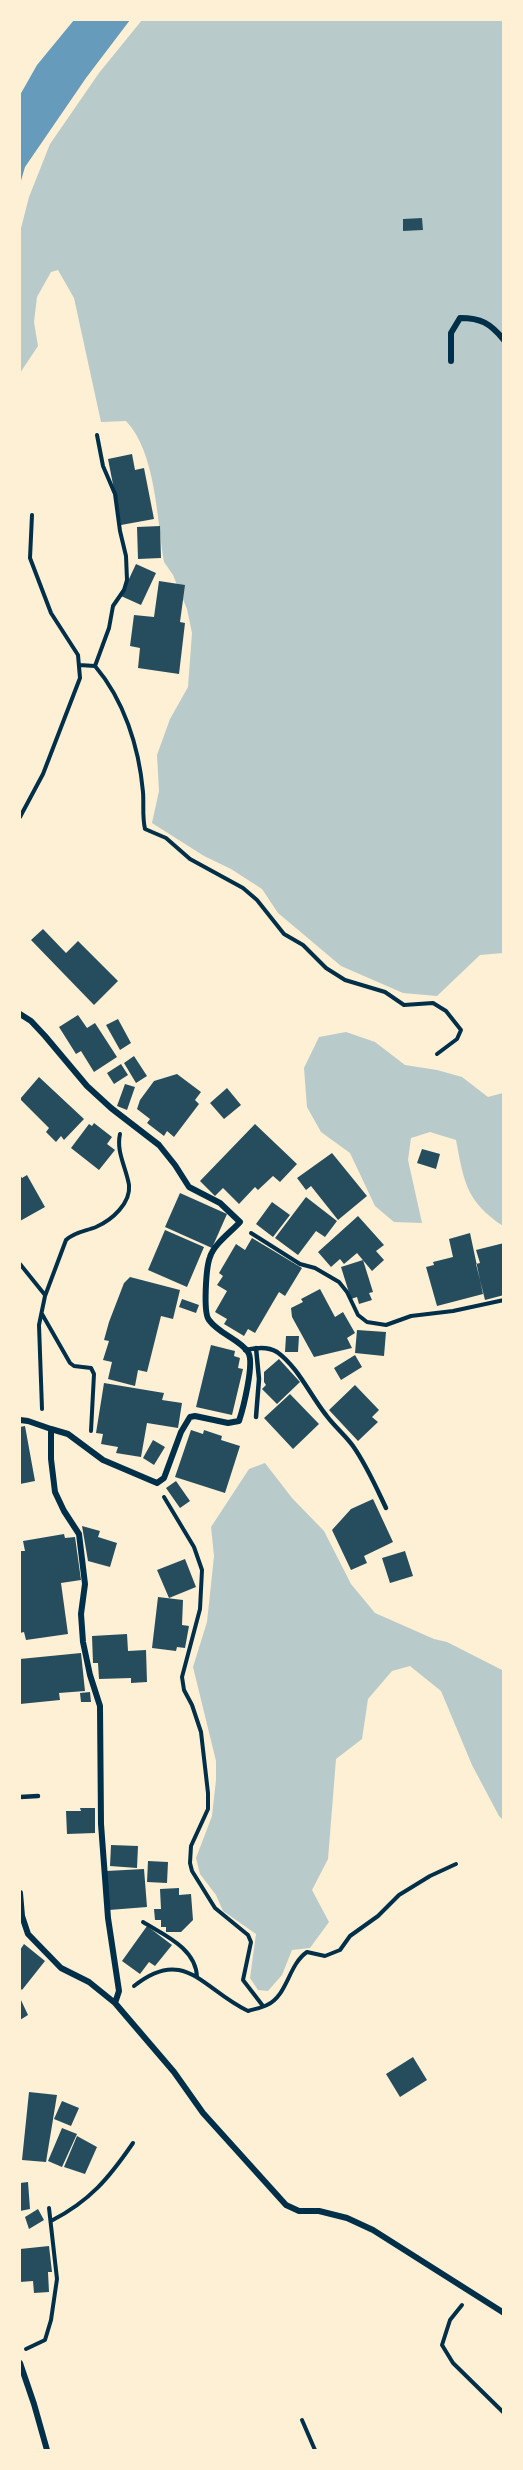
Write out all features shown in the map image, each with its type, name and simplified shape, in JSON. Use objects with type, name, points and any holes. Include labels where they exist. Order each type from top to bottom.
[{"type":"street","points":[[452,361],[451,333],[460,318],[478,318],[504,340]]},
{"type":"street","points":[[20,1014],[31,1021],[45,1036],[87,1086],[159,1145],[189,1187],[220,1203],[240,1222],[210,1256],[205,1310],[208,1320],[245,1350],[250,1359],[239,1421],[228,1423],[190,1417],[181,1432],[164,1478],[157,1483],[103,1460],[68,1434],[20,1420]]},
{"type":"street","points":[[51,1429],[51,1459],[55,1492],[79,1534],[85,1584],[81,1614],[82,1642],[100,1706],[103,1853],[108,1918],[119,1991],[116,2003]]},
{"type":"street","points":[[20,1893],[22,1916],[28,1934],[61,1968],[89,1982],[116,2003],[174,2072],[203,2113],[286,2205],[299,2211],[319,2211],[347,2218],[373,2230],[504,2313]]},
{"type":"street","points":[[20,2363],[47,2451]]},
{"type":"lane","points":[[256,1348],[260,1379],[256,1417]]},
{"type":"lane","points":[[245,1350],[267,1348],[277,1353],[311,1391],[324,1413],[352,1445],[363,1462],[386,1508]]},
{"type":"lane","points":[[20,1797],[38,1796]]},
{"type":"path","points":[[95,666],[110,628],[113,606],[124,590],[127,580],[126,556],[115,494],[103,466],[97,435]]},
{"type":"path","points":[[20,817],[43,774],[80,678],[78,655],[51,613],[30,558],[32,514]]},
{"type":"path","points":[[79,665],[95,666]]},
{"type":"path","points":[[95,666],[111,688],[132,736],[141,774],[143,819],[146,829],[166,838],[190,859],[243,888],[257,900],[284,934],[303,945],[326,968],[345,980],[385,992],[404,1005],[433,1003],[446,1011],[461,1030],[457,1039],[437,1054]]},
{"type":"path","points":[[43,1425],[38,1338],[45,1296],[66,1240],[70,1235],[107,1221],[124,1205],[129,1188],[118,1144],[119,1135],[128,1120]]},
{"type":"path","points":[[240,1222],[259,1240],[280,1253],[300,1264],[315,1268],[339,1282],[347,1292],[358,1315],[368,1323],[386,1325],[411,1316],[453,1311],[504,1300]]},
{"type":"path","points":[[20,1263],[45,1296]]},
{"type":"path","points":[[41,1313],[70,1363],[74,1366],[91,1368],[94,1374],[91,1431]]},
{"type":"path","points":[[157,1483],[194,1547],[202,1570],[200,1609],[182,1677],[184,1690],[201,1732],[208,1809],[191,1846],[190,1863],[192,1871],[214,1908],[248,1935],[251,1942],[243,1980],[263,2006]]},
{"type":"path","points":[[119,1991],[130,1989],[149,1974],[166,1968],[186,1971],[231,2003],[248,2011],[263,2006],[278,1996],[298,1958],[307,1952],[326,1956],[340,1950],[350,1936],[378,1916],[399,1895],[430,1876],[456,1864]]},
{"type":"path","points":[[142,1922],[187,1951],[197,1967],[197,1977]]},
{"type":"path","points":[[51,2221],[90,2197],[108,2179],[133,2143]]},
{"type":"path","points":[[20,2351],[45,2340],[51,2320],[57,2279],[50,2208]]},
{"type":"path","points":[[471,2293],[450,2320],[442,2345],[453,2363],[504,2413]]},
{"type":"path","points":[[302,2420],[315,2451]]},
{"type":"shaded area","points":[[142,20],[503,20],[503,953],[480,955],[437,996],[403,993],[341,966],[278,913],[262,889],[152,823],[159,791],[157,755],[170,719],[188,687],[192,633],[187,609],[173,575],[164,562],[154,487],[144,450],[126,421],[101,422],[74,298],[58,270],[51,272],[37,297],[34,322],[38,346],[20,373],[20,232],[29,197],[50,144],[99,73]]},
{"type":"shaded area","points":[[346,1032],[375,1042],[405,1065],[462,1077],[488,1097],[503,1093],[503,1226],[481,1208],[474,1199],[465,1179],[456,1140],[430,1132],[411,1138],[408,1160],[422,1223],[394,1222],[375,1206],[350,1153],[321,1132],[307,1107],[304,1068],[319,1037]]},
{"type":"shaded area","points":[[265,1463],[292,1498],[324,1531],[351,1584],[375,1613],[434,1639],[447,1642],[504,1671],[503,1820],[472,1765],[441,1691],[410,1666],[392,1671],[368,1699],[362,1739],[336,1759],[328,1859],[312,1890],[329,1922],[310,1948],[292,1950],[282,1975],[268,1991],[258,1990],[250,1978],[256,1934],[223,1911],[216,1895],[200,1874],[196,1858],[212,1816],[216,1761],[193,1667],[207,1622],[214,1556],[211,1527],[249,1469]]},
{"type":"water","points":[[74,20],[130,20],[86,78],[25,167],[20,184],[20,95],[37,65]]},
{"type":"building","points":[[422,218],[423,230],[403,231],[403,219]]},
{"type":"building","points":[[132,454],[135,470],[144,468],[154,519],[121,525],[108,459]]},
{"type":"building","points":[[160,526],[161,558],[138,559],[137,527]]},
{"type":"building","points":[[136,564],[156,573],[141,605],[121,596]]},
{"type":"building","points":[[159,581],[185,585],[180,622],[185,623],[179,674],[138,668],[140,648],[130,646],[134,615],[154,617]]},
{"type":"building","points":[[43,929],[66,953],[78,941],[118,981],[94,1005],[31,940]]},
{"type":"building","points":[[78,1015],[87,1028],[95,1023],[117,1057],[94,1072],[81,1051],[76,1054],[59,1027]]},
{"type":"building","points":[[118,1019],[131,1043],[120,1050],[106,1025]]},
{"type":"building","points":[[134,1056],[147,1076],[136,1083],[124,1063]]},
{"type":"building","points":[[121,1064],[128,1075],[114,1084],[107,1073]]},
{"type":"building","points":[[177,1074],[201,1092],[195,1100],[199,1104],[174,1137],[167,1131],[164,1136],[147,1123],[150,1119],[137,1109],[140,1100],[154,1081]]},
{"type":"building","points":[[39,1077],[84,1119],[64,1140],[61,1136],[56,1142],[46,1132],[49,1128],[20,1099]]},
{"type":"building","points":[[125,1084],[135,1087],[127,1110],[117,1106]]},
{"type":"building","points":[[227,1088],[241,1105],[224,1119],[210,1103]]},
{"type":"building","points":[[94,1123],[112,1137],[107,1144],[115,1150],[99,1170],[71,1148],[89,1124],[92,1126]]},
{"type":"building","points":[[255,1124],[297,1164],[280,1182],[273,1176],[258,1190],[255,1187],[239,1204],[223,1188],[215,1196],[200,1181]]},
{"type":"building","points":[[422,1149],[440,1154],[436,1169],[417,1163]]},
{"type":"building","points":[[332,1153],[367,1196],[338,1220],[311,1186],[306,1190],[297,1178]]},
{"type":"building","points":[[20,1175],[22,1178],[27,1175],[45,1207],[20,1221]]},
{"type":"building","points":[[180,1193],[227,1214],[212,1248],[165,1227]]},
{"type":"building","points":[[306,1197],[337,1221],[325,1237],[316,1231],[298,1255],[275,1238]]},
{"type":"building","points":[[272,1202],[290,1215],[273,1237],[256,1224]]},
{"type":"building","points":[[358,1216],[384,1245],[376,1251],[384,1260],[372,1271],[357,1253],[344,1264],[340,1259],[331,1267],[318,1252]]},
{"type":"building","points":[[165,1230],[204,1247],[187,1287],[148,1270]]},
{"type":"building","points":[[470,1233],[483,1294],[437,1306],[426,1267],[434,1265],[433,1262],[453,1257],[449,1239]]},
{"type":"building","points":[[252,1238],[302,1268],[285,1296],[279,1292],[255,1333],[248,1329],[244,1336],[224,1324],[227,1319],[215,1312],[227,1291],[217,1285],[223,1276],[219,1273],[236,1244],[245,1250]]},
{"type":"building","points":[[504,1243],[504,1295],[485,1300],[476,1264],[480,1263],[476,1250]]},
{"type":"building","points":[[363,1260],[373,1292],[369,1293],[372,1300],[359,1304],[357,1297],[351,1299],[341,1267]]},
{"type":"building","points":[[130,1277],[180,1290],[173,1319],[161,1316],[147,1372],[138,1370],[135,1386],[108,1379],[112,1362],[103,1360],[109,1341],[104,1340],[109,1322],[124,1283]]},
{"type":"building","points":[[320,1289],[335,1317],[343,1312],[355,1333],[347,1338],[352,1348],[314,1357],[292,1317],[291,1308],[303,1302],[301,1299]]},
{"type":"building","points":[[182,1299],[199,1305],[196,1313],[179,1307]]},
{"type":"building","points":[[357,1330],[386,1332],[384,1356],[355,1353]]},
{"type":"building","points":[[286,1336],[299,1336],[298,1352],[285,1352]]},
{"type":"building","points":[[211,1345],[235,1351],[234,1356],[240,1358],[238,1368],[243,1369],[232,1415],[196,1407]]},
{"type":"building","points":[[355,1355],[362,1367],[341,1380],[334,1368]]},
{"type":"building","points":[[279,1359],[300,1382],[277,1404],[262,1389],[266,1385],[264,1372]]},
{"type":"building","points":[[104,1383],[164,1393],[162,1400],[182,1403],[178,1428],[147,1423],[141,1457],[116,1453],[118,1447],[101,1444],[103,1434],[96,1433]]},
{"type":"building","points":[[355,1385],[379,1410],[372,1417],[378,1422],[358,1441],[329,1410]]},
{"type":"building","points":[[290,1394],[319,1424],[293,1449],[264,1418]]},
{"type":"building","points":[[25,1426],[35,1481],[20,1484],[20,1427]]},
{"type":"building","points":[[191,1430],[203,1434],[204,1430],[222,1436],[221,1440],[240,1446],[225,1493],[175,1477]]},
{"type":"building","points":[[153,1440],[165,1447],[154,1465],[143,1458]]},
{"type":"building","points":[[176,1481],[190,1501],[180,1508],[166,1488]]},
{"type":"building","points":[[373,1499],[393,1542],[364,1556],[367,1563],[351,1570],[332,1530],[351,1509]]},
{"type":"building","points":[[82,1526],[100,1531],[98,1537],[117,1543],[110,1567],[88,1561]]},
{"type":"building","points":[[64,1534],[65,1538],[75,1537],[81,1580],[61,1583],[68,1634],[26,1640],[24,1632],[20,1633],[20,1551],[25,1551],[23,1541]]},
{"type":"building","points":[[405,1551],[413,1576],[390,1583],[382,1558]]},
{"type":"building","points":[[185,1559],[196,1587],[169,1598],[157,1570]]},
{"type":"building","points":[[158,1597],[183,1600],[182,1625],[189,1626],[185,1648],[177,1647],[176,1651],[152,1648]]},
{"type":"building","points":[[127,1634],[128,1651],[146,1650],[147,1682],[131,1683],[131,1678],[99,1679],[98,1663],[93,1663],[92,1636]]},
{"type":"building","points":[[81,1653],[85,1691],[59,1693],[60,1700],[20,1704],[20,1659]]},
{"type":"building","points":[[90,1692],[91,1702],[81,1702],[80,1693]]},
{"type":"building","points":[[80,1808],[95,1808],[95,1833],[67,1834],[66,1811],[81,1811]]},
{"type":"building","points":[[111,1845],[138,1846],[137,1868],[110,1866]]},
{"type":"building","points":[[148,1861],[168,1862],[167,1883],[147,1882]]},
{"type":"building","points":[[144,1869],[147,1907],[109,1910],[106,1871]]},
{"type":"building","points":[[179,1888],[179,1895],[191,1894],[193,1920],[181,1932],[166,1932],[166,1927],[161,1927],[161,1920],[155,1920],[154,1909],[161,1909],[160,1889]]},
{"type":"building","points":[[147,1926],[172,1945],[155,1966],[149,1962],[140,1974],[122,1961]]},
{"type":"building","points":[[24,1944],[45,1961],[22,1990],[20,1988],[20,1950]]},
{"type":"building","points":[[20,1998],[28,2015],[20,2020]]},
{"type":"building","points":[[413,2057],[427,2080],[400,2097],[386,2074]]},
{"type":"building","points":[[29,2092],[57,2095],[46,2162],[22,2160]]},
{"type":"building","points":[[62,2101],[79,2108],[71,2126],[54,2119]]},
{"type":"building","points":[[62,2128],[77,2134],[62,2167],[48,2161]]},
{"type":"building","points":[[77,2136],[97,2147],[85,2174],[64,2167]]},
{"type":"building","points":[[28,2182],[30,2209],[20,2211],[20,2183]]},
{"type":"building","points":[[38,2209],[44,2220],[29,2229],[25,2217]]},
{"type":"building","points":[[49,2246],[52,2272],[48,2272],[49,2292],[34,2293],[33,2281],[20,2282],[20,2249]]}]
